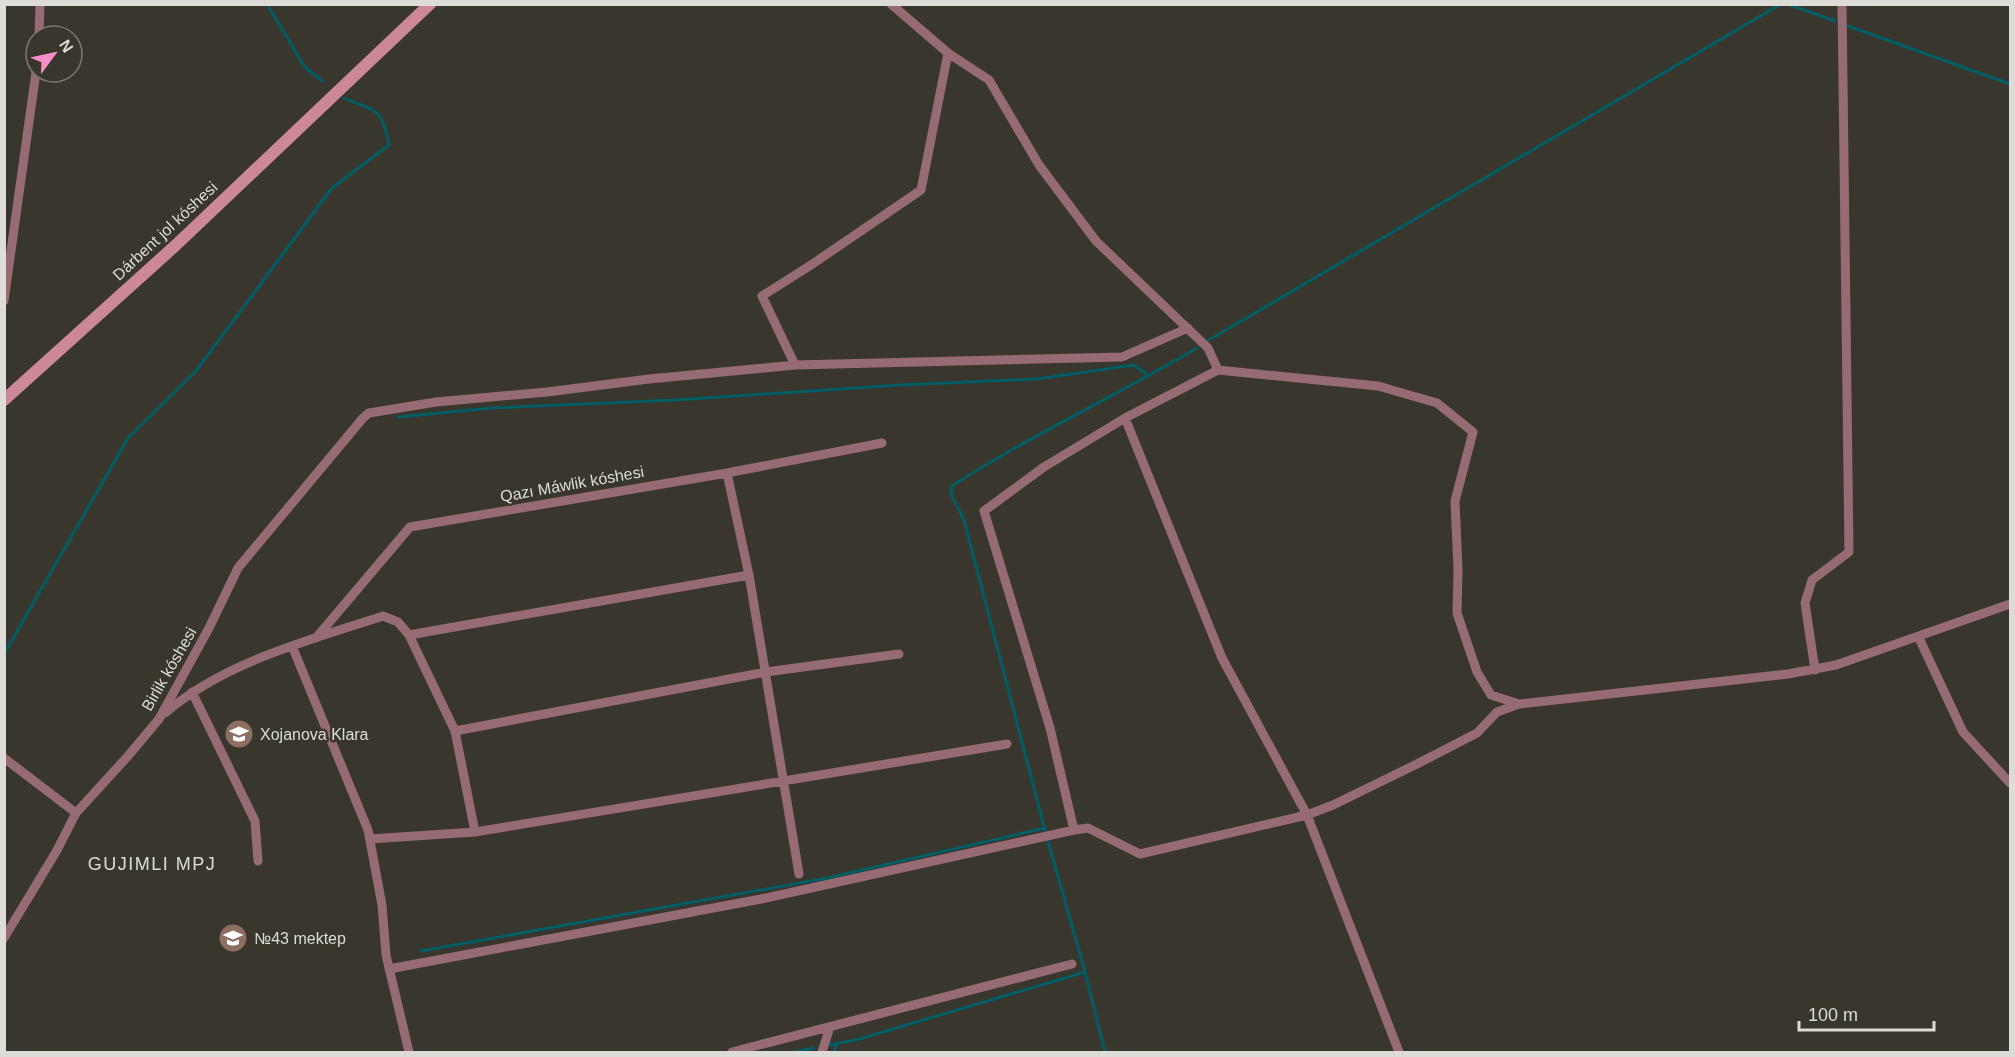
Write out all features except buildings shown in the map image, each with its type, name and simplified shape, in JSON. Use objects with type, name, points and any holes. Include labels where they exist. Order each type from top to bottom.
[{"type":"main road","name":"Dárbent jol kóshesi","points":[[4,400],[176,245],[430,4]]},
{"type":"street","points":[[39,24],[40,4]]},
{"type":"street","points":[[891,4],[948,52],[989,80],[1039,165],[1096,242],[1208,348],[1218,370]]},
{"type":"street","points":[[1815,670],[1805,603],[1812,580],[1849,552],[1842,4]]},
{"type":"street","points":[[948,52],[921,190],[811,266],[762,296],[795,365],[1122,357],[1188,328]]},
{"type":"street","points":[[4,301],[34,84]]},
{"type":"street","name":"Birlik kóshesi","points":[[4,938],[56,852],[76,813],[159,719],[209,628],[238,568],[369,413],[436,402],[795,365]]},
{"type":"street","points":[[1074,830],[1050,728],[984,511],[1044,467],[1125,418],[1218,370],[1378,386],[1437,403],[1473,432],[1455,501],[1457,613],[1477,672],[1491,695],[1519,704]]},
{"type":"street","points":[[1125,418],[1222,658],[1307,815],[1399,1053]]},
{"type":"street","name":"Qazı Máwlik kóshesi","points":[[316,639],[410,527],[727,473],[882,443]]},
{"type":"street","points":[[727,473],[749,575],[799,874]]},
{"type":"street","points":[[409,635],[749,575]]},
{"type":"street","points":[[389,969],[761,899],[1074,830],[1088,828],[1140,854],[1307,815],[1333,805],[1476,733],[1497,712],[1519,704],[1788,675],[1815,670],[1836,665],[2010,604]]},
{"type":"street","points":[[159,719],[185,696],[263,656],[382,616],[398,622],[409,635],[455,731],[476,832]]},
{"type":"street","points":[[1918,636],[1963,732],[2010,783]]},
{"type":"street","points":[[292,646],[368,830],[382,904],[389,969],[409,1053]]},
{"type":"street","points":[[455,731],[766,672],[899,654]]},
{"type":"street","points":[[192,692],[255,821],[258,861]]},
{"type":"street","points":[[370,839],[476,832],[1007,744]]},
{"type":"street","points":[[4,758],[76,813]]},
{"type":"street","points":[[732,1053],[1071,964]]},
{"type":"street","points":[[822,1053],[830,1027]]},
{"type":"waterway","points":[[267,4],[304,66],[322,81]]},
{"type":"waterway","points":[[1209,340],[1781,4]]},
{"type":"waterway","points":[[1787,4],[1835,21]]},
{"type":"waterway","points":[[1848,26],[2010,84]]},
{"type":"waterway","points":[[4,654],[128,438],[196,371],[332,188],[389,145],[380,117],[371,109],[344,98]]},
{"type":"waterway","points":[[1046,834],[964,520],[951,494],[952,486],[1012,450],[1197,348]]},
{"type":"waterway","points":[[398,417],[492,408],[1036,379],[1134,365],[1149,376]]},
{"type":"waterway","points":[[421,951],[827,878],[1045,828]]},
{"type":"waterway","points":[[1048,841],[1105,1052]]},
{"type":"waterway","points":[[829,1045],[856,1040],[1085,972]]},
{"type":"waterway","points":[[834,1052],[837,1043]]},
{"type":"waterway","points":[[794,1052],[814,1048]]},
{"type":"place","name":"Xojanova Klara","points":[[239,734]]},
{"type":"place","name":"№43 mektep","points":[[233,938]]},
{"type":"district","name":"GUJIMLI MPJ","points":[[152,864]]}]
